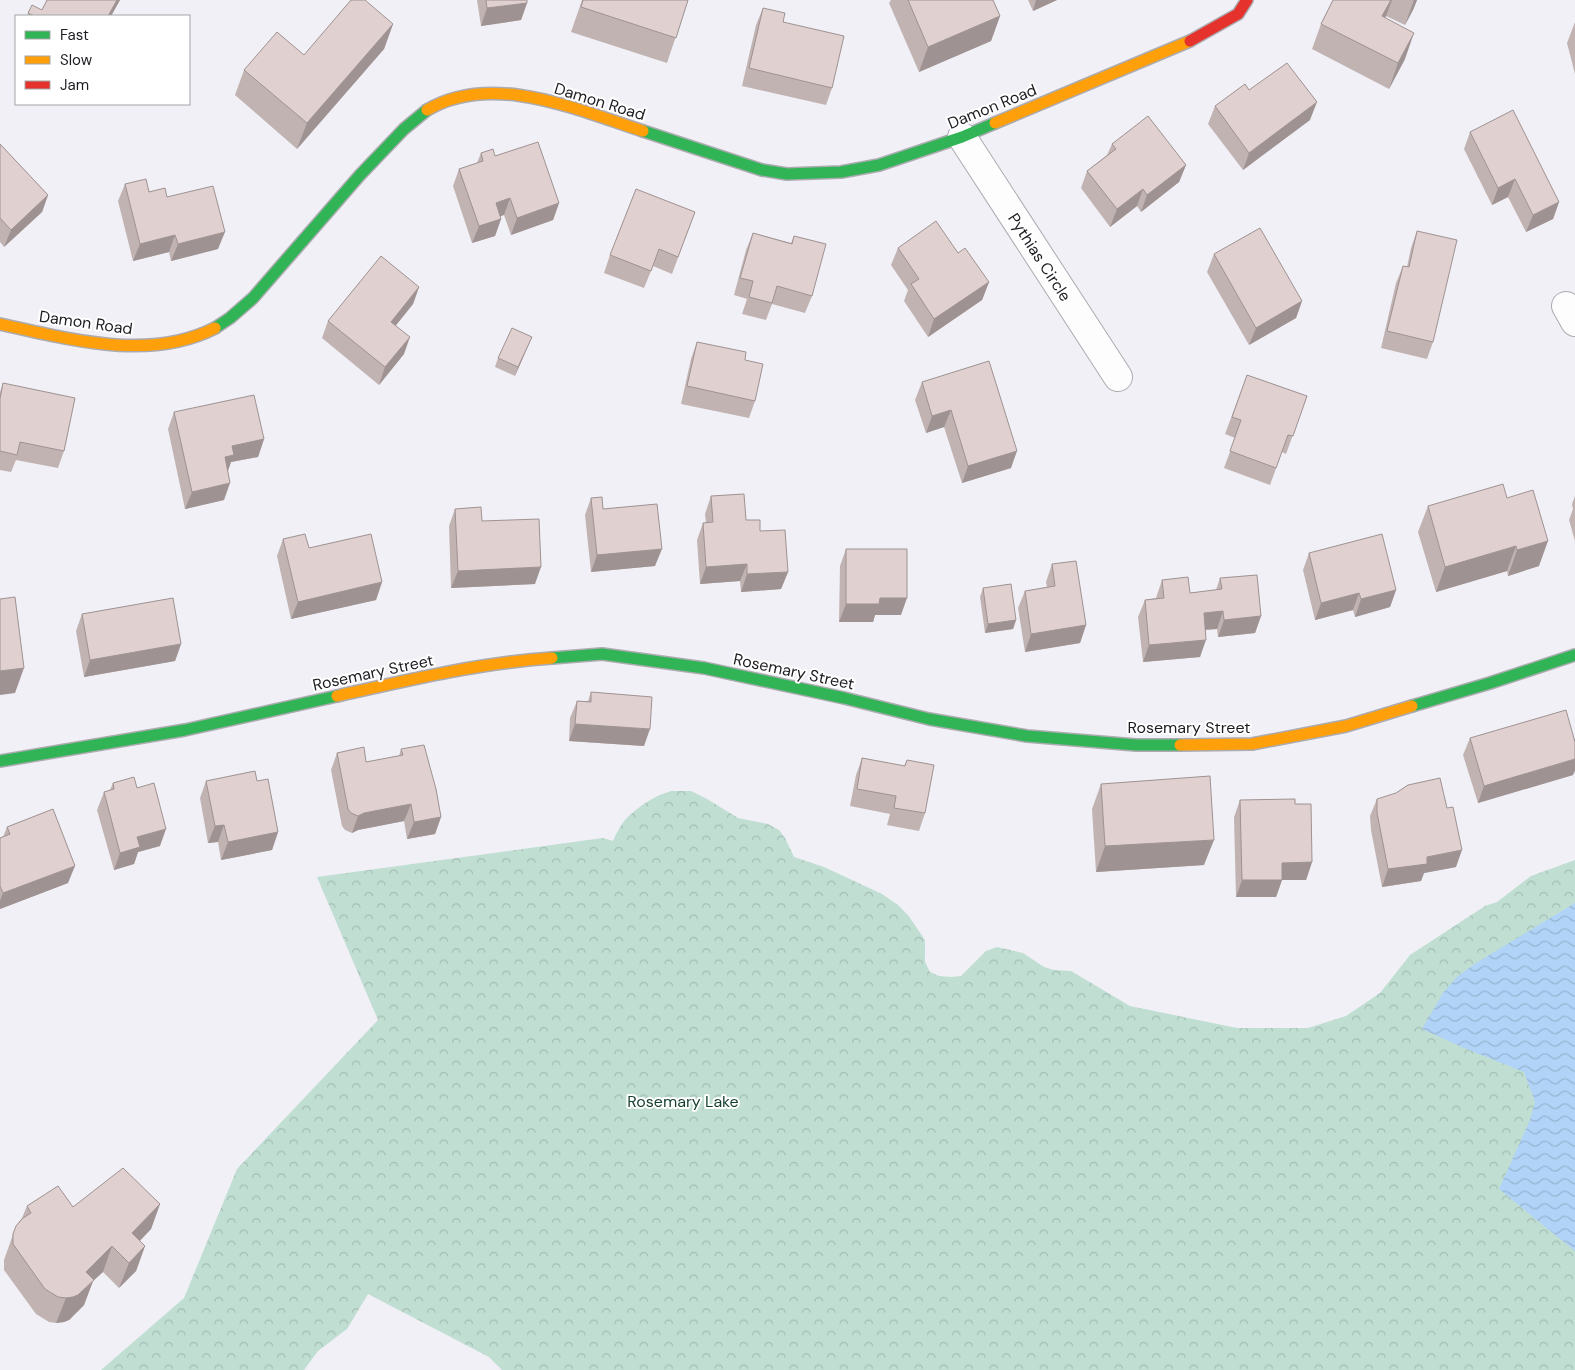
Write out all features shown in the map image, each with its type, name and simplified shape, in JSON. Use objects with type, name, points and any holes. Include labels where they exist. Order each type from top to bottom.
[{"type":"street","name":"Damon Road","points":[[0,324],[70,338],[129,346],[181,342],[203,334],[227,321],[253,299],[365,169],[411,122],[430,108],[448,99],[477,94],[506,94],[534,98],[584,112],[762,170],[787,174],[841,172],[879,165],[962,137],[1186,43],[1238,14],[1247,0]]},
{"type":"street","name":"Pythias Circle","points":[[962,137],[1118,378]]},
{"type":"street","name":"Rosemary Street","points":[[0,761],[185,730],[407,680],[523,660],[602,654],[704,668],[844,698],[929,719],[1026,736],[1136,745],[1252,744],[1346,726],[1490,684],[1575,655]]},
{"type":"green space","name":"Rosemary Lake","points":[[671,791],[691,791],[738,818],[768,824],[779,830],[794,857],[824,867],[882,894],[898,905],[908,915],[925,940],[925,962],[930,972],[939,976],[961,976],[986,951],[997,947],[1023,953],[1044,967],[1054,970],[1071,971],[1130,1006],[1237,1028],[1308,1028],[1346,1016],[1380,993],[1410,955],[1485,906],[1497,902],[1531,876],[1575,860],[1575,1370],[502,1370],[489,1357],[368,1294],[347,1329],[318,1351],[304,1370],[101,1370],[184,1298],[237,1169],[378,1020],[317,877],[603,838],[613,841],[623,822],[630,815],[646,802]]},
{"type":"water","points":[[1575,903],[1575,1251],[1499,1189],[1530,1120],[1535,1102],[1524,1072],[1422,1029],[1443,993],[1457,977],[1473,965]]},
{"type":"building","points":[[47,0],[117,0],[109,15],[32,15],[28,13],[32,5],[42,10]]},
{"type":"building","points":[[351,0],[365,0],[393,24],[307,123],[244,70],[277,32],[304,55]]},
{"type":"building","points":[[486,0],[527,0],[527,3],[487,8]]},
{"type":"building","points":[[583,0],[688,0],[676,38],[581,7]]},
{"type":"building","points":[[908,0],[993,0],[1000,16],[928,47]]},
{"type":"building","points":[[1333,0],[1391,0],[1382,16],[1414,33],[1398,63],[1321,24]]},
{"type":"building","points":[[763,8],[785,13],[783,22],[844,36],[832,88],[749,68]]},
{"type":"building","points":[[1287,63],[1317,102],[1249,153],[1215,106],[1245,84],[1249,90]]},
{"type":"building","points":[[1513,110],[1559,202],[1533,215],[1515,179],[1498,188],[1470,132]]},
{"type":"building","points":[[1148,116],[1186,165],[1147,195],[1143,189],[1117,209],[1087,171],[1116,149],[1112,144]]},
{"type":"building","points":[[538,142],[559,203],[517,218],[510,198],[496,203],[501,219],[479,226],[459,169],[483,161],[481,153],[493,149],[495,156]]},
{"type":"building","points":[[0,144],[48,195],[11,230],[0,218]]},
{"type":"building","points":[[146,179],[149,192],[165,188],[167,197],[213,186],[225,232],[178,244],[175,235],[140,244],[125,184]]},
{"type":"building","points":[[636,189],[695,212],[678,257],[659,249],[651,271],[610,255]]},
{"type":"building","points":[[936,221],[958,253],[965,248],[989,282],[934,319],[911,284],[919,279],[898,248]]},
{"type":"building","points":[[1260,228],[1302,301],[1256,328],[1214,254]]},
{"type":"building","points":[[1417,231],[1457,240],[1433,342],[1387,331],[1403,266],[1409,267]]},
{"type":"building","points":[[753,233],[792,244],[794,236],[826,244],[812,296],[777,286],[772,303],[749,297],[753,281],[740,278]]},
{"type":"building","points":[[381,256],[419,287],[391,322],[410,337],[385,367],[328,321]]},
{"type":"building","points":[[512,328],[532,337],[518,367],[498,358]]},
{"type":"building","points":[[697,342],[746,352],[745,360],[763,364],[755,401],[687,386]]},
{"type":"building","points":[[989,361],[1017,451],[968,466],[951,410],[932,416],[922,382]]},
{"type":"building","points":[[1247,375],[1307,396],[1293,436],[1288,435],[1276,468],[1230,451],[1241,420],[1232,417]]},
{"type":"building","points":[[3,383],[75,398],[64,451],[20,442],[17,455],[0,451],[0,399]]},
{"type":"building","points":[[254,395],[264,439],[232,446],[234,455],[225,457],[230,483],[192,492],[174,412]]},
{"type":"building","points":[[1503,484],[1507,498],[1533,490],[1548,541],[1517,550],[1516,546],[1445,567],[1428,506]]},
{"type":"building","points":[[744,494],[746,520],[760,520],[760,531],[785,530],[788,572],[747,574],[747,564],[706,567],[703,523],[713,522],[711,496]]},
{"type":"building","points":[[602,497],[603,509],[657,504],[662,549],[597,555],[591,498]]},
{"type":"building","points":[[481,507],[482,521],[539,519],[541,567],[458,571],[455,509]]},
{"type":"building","points":[[305,534],[309,548],[371,534],[382,582],[298,602],[283,539]]},
{"type":"building","points":[[1382,534],[1396,590],[1361,599],[1359,593],[1321,603],[1309,553]]},
{"type":"building","points":[[846,549],[907,549],[907,598],[880,598],[879,604],[846,604]]},
{"type":"building","points":[[1076,561],[1086,625],[1031,634],[1025,591],[1055,586],[1052,564]]},
{"type":"building","points":[[1257,575],[1261,616],[1224,620],[1223,611],[1204,613],[1206,640],[1149,645],[1145,600],[1164,598],[1162,580],[1188,577],[1190,593],[1222,589],[1220,578]]},
{"type":"building","points":[[1011,584],[1016,620],[988,624],[983,588]]},
{"type":"building","points":[[15,597],[24,668],[0,671],[0,599]]},
{"type":"building","points":[[173,598],[181,644],[90,660],[82,614]]},
{"type":"building","points":[[591,692],[652,697],[650,729],[575,724],[577,701],[591,702]]},
{"type":"building","points":[[1566,710],[1575,742],[1575,759],[1484,786],[1470,738]]},
{"type":"building","points":[[424,745],[436,789],[441,817],[414,822],[411,804],[364,813],[358,816],[351,813],[348,809],[337,753],[364,747],[366,762],[403,755],[401,749]]},
{"type":"building","points":[[862,758],[905,766],[907,760],[934,765],[925,813],[894,808],[896,796],[857,789]]},
{"type":"building","points":[[255,771],[257,781],[268,779],[278,832],[228,842],[224,825],[215,826],[206,781]]},
{"type":"building","points":[[1210,776],[1214,840],[1105,846],[1101,784]]},
{"type":"building","points":[[134,777],[137,788],[154,783],[166,829],[137,837],[140,847],[120,853],[104,792],[114,789],[113,783]]},
{"type":"building","points":[[1440,778],[1447,808],[1453,807],[1462,850],[1427,857],[1427,864],[1388,869],[1377,813],[1377,799],[1396,793],[1408,785]]},
{"type":"building","points":[[1295,799],[1295,804],[1311,804],[1312,862],[1282,863],[1282,880],[1242,880],[1240,800]]},
{"type":"building","points":[[53,809],[75,866],[3,893],[0,886],[0,838],[10,834],[7,827]]},
{"type":"building","points":[[123,1168],[160,1204],[132,1233],[145,1246],[129,1263],[112,1246],[86,1272],[94,1280],[78,1295],[66,1298],[58,1297],[45,1289],[13,1244],[13,1234],[16,1226],[31,1213],[27,1206],[58,1186],[73,1207]]},
{"type":"traffic: fast","points":[[215,328],[253,298],[360,175],[404,129],[427,110]]},
{"type":"traffic: fast","points":[[643,131],[762,170],[787,174],[841,172],[879,165],[962,137],[995,123]]},
{"type":"traffic: fast","points":[[552,658],[602,654],[704,668],[844,698],[929,719],[1027,736],[1136,745],[1180,745]]},
{"type":"traffic: fast","points":[[1412,706],[1575,655]]},
{"type":"traffic: fast","points":[[0,761],[185,730],[337,696]]},
{"type":"traffic: slow","points":[[995,123],[1190,41]]},
{"type":"traffic: slow","points":[[427,110],[452,99],[479,94],[507,94],[563,105],[643,131]]},
{"type":"traffic: slow","points":[[0,324],[81,341],[136,346],[163,344],[190,338],[215,328]]},
{"type":"traffic: slow","points":[[337,696],[471,668],[552,658]]},
{"type":"traffic: slow","points":[[1180,745],[1252,744],[1346,726],[1412,706]]},
{"type":"traffic: jam","points":[[1190,41],[1238,14],[1247,0]]}]
